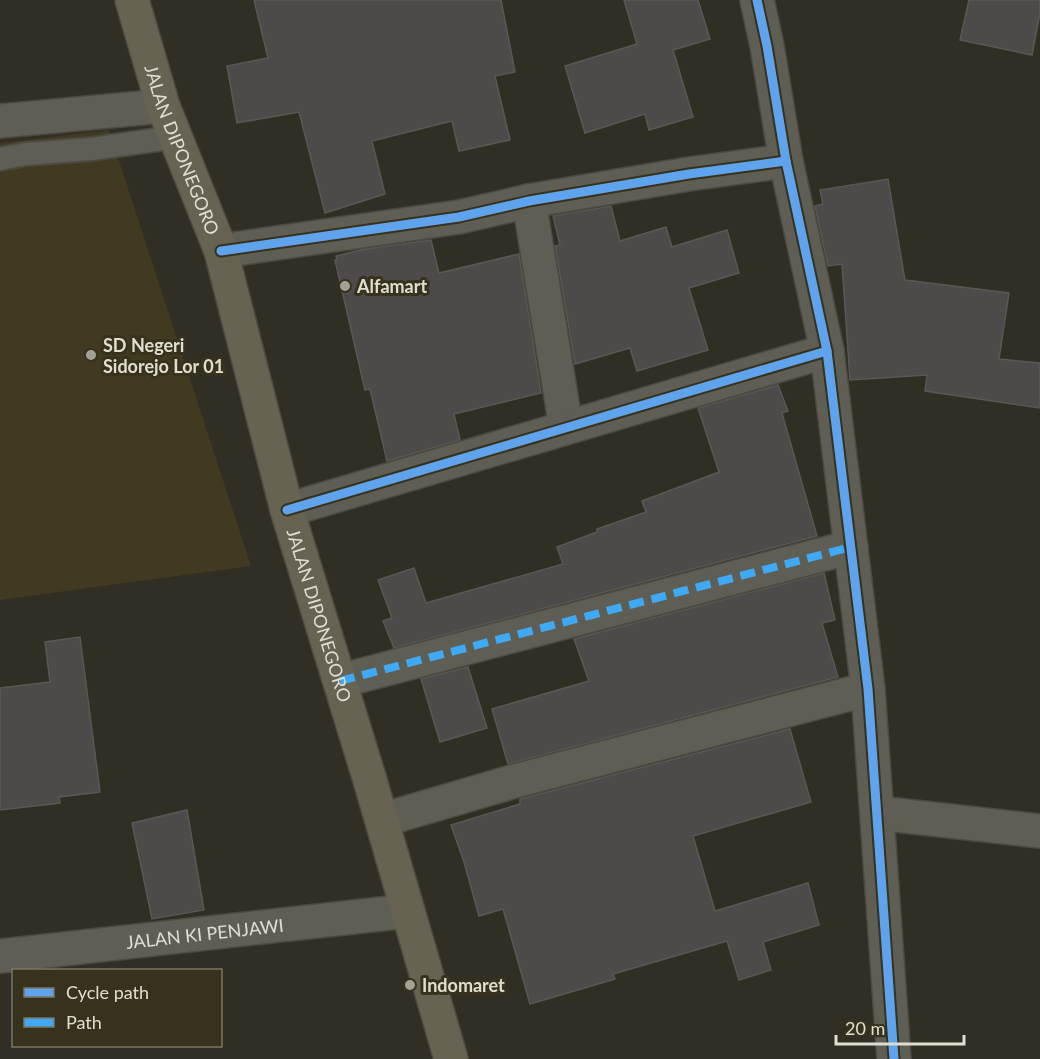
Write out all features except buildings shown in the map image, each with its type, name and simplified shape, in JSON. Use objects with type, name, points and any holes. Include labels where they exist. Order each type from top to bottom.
[{"type":"main road","name":"JALAN DIPONEGORO","points":[[132,0],[163,106],[221,252],[287,510],[382,820],[451,1059]]},
{"type":"street","points":[[757,0],[786,161],[827,351],[868,689],[894,1059]]},
{"type":"street","points":[[0,121],[163,106]]},
{"type":"street","points":[[221,252],[459,217],[529,201],[689,174],[786,161]]},
{"type":"street","points":[[529,201],[566,428]]},
{"type":"street","points":[[287,510],[827,351]]},
{"type":"street","points":[[340,681],[851,547]]},
{"type":"street","points":[[382,820],[514,781],[868,689]]},
{"type":"street","points":[[878,813],[1040,831]]},
{"type":"street","name":"JALAN KI PENJAWI","points":[[0,956],[408,911]]},
{"type":"lane","points":[[0,159],[176,137]]},
{"type":"shaded area","name":"SD Negeri Sidorejo Lor 01","points":[[109,130],[251,566],[0,600],[0,143]]},
{"type":"marked path","points":[[340,681],[851,547]]},
{"type":"cycle path","points":[[757,0],[786,161],[827,351],[868,689],[894,1059]]},
{"type":"cycle path","points":[[221,251],[459,217],[529,201],[689,174],[786,161]]},
{"type":"cycle path","points":[[287,510],[827,351]]},
{"type":"place","name":"Alfamart","points":[[345,286]]},
{"type":"place","name":"SD Negeri Sidorejo Lor 01","points":[[91,355]]},
{"type":"place","name":"Indomaret","points":[[410,985]]}]
